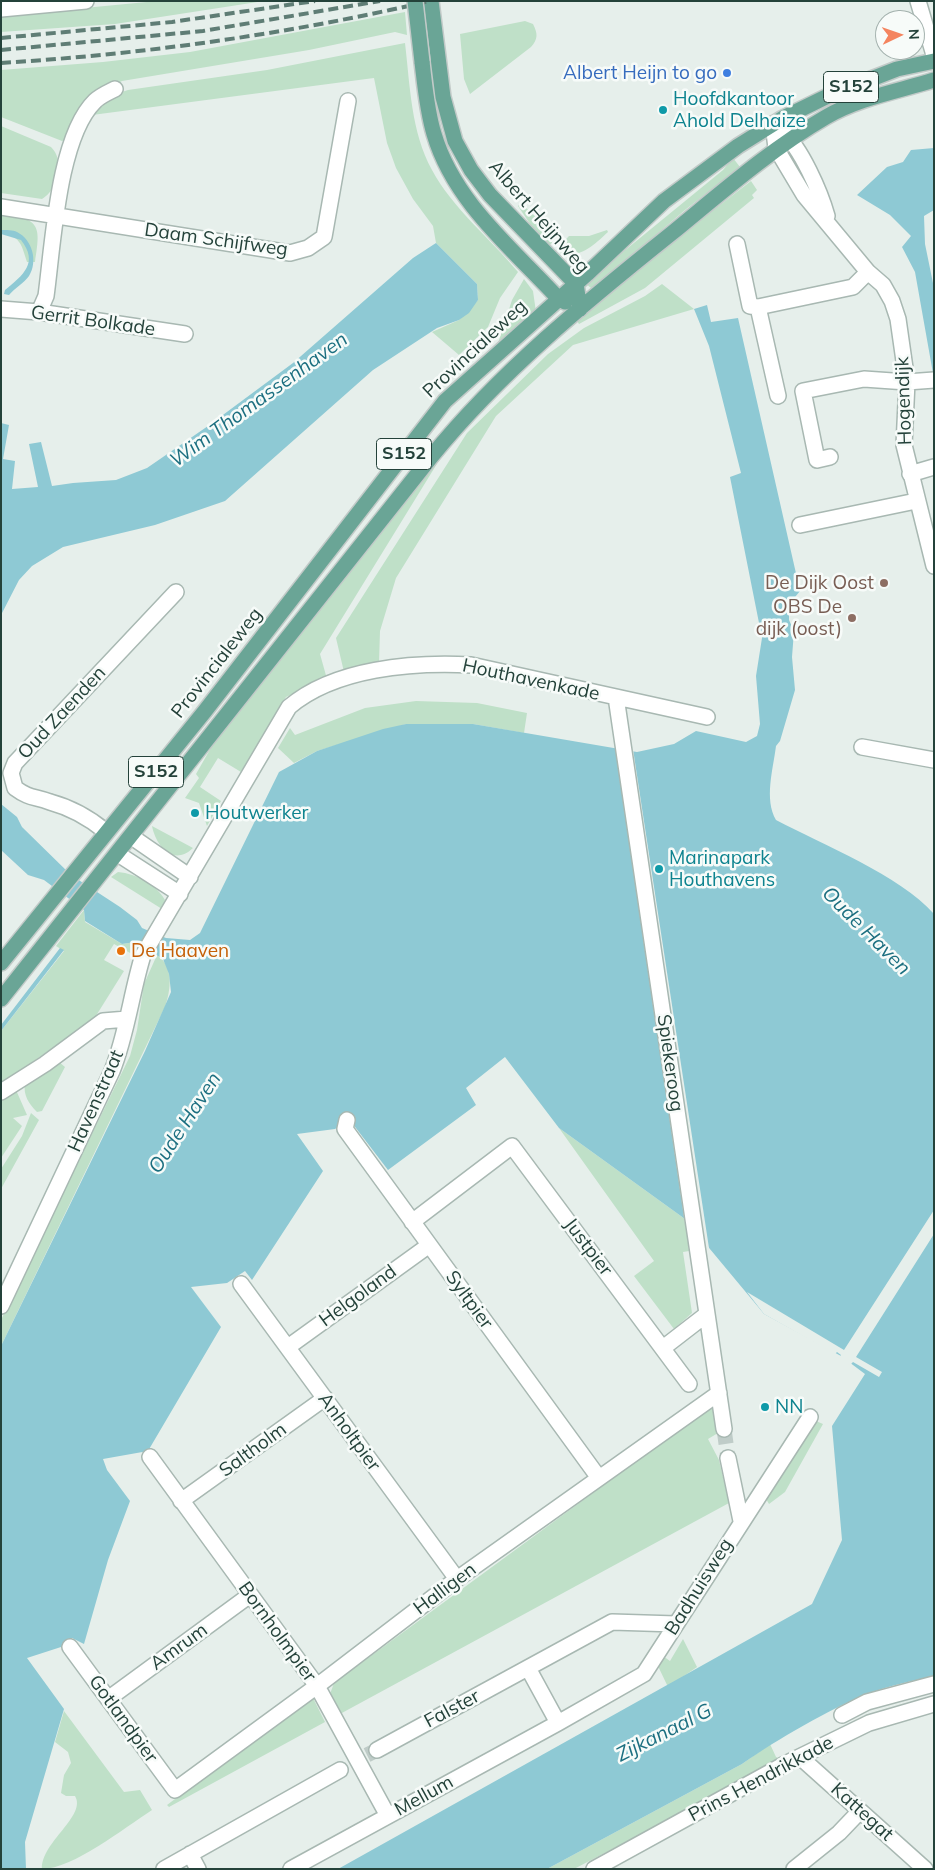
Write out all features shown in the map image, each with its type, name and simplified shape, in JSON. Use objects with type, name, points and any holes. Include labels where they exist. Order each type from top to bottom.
[{"type":"main road","name":"Albert Heijnweg","points":[[415,1],[428,112],[434,136],[449,171],[479,214],[558,298],[580,309]]},
{"type":"main road","name":"Albert Heijnweg","points":[[431,1],[438,61],[450,128],[471,170],[490,195],[576,284],[580,309]]},
{"type":"main road","name":"Provincialeweg","points":[[1,963],[105,832],[133,802],[445,401],[558,298],[576,284],[664,202],[738,146],[805,107],[897,70],[934,61]]},
{"type":"main road","name":"S152","points":[[1,999],[72,908],[132,837],[462,418],[481,398],[580,309],[776,148],[828,116],[852,106],[934,80]]},
{"type":"main road","points":[[105,832],[132,837]]},
{"type":"main road","points":[[105,832],[118,854]]},
{"type":"street","points":[[1,9],[86,1]]},
{"type":"street","points":[[918,1],[934,55]]},
{"type":"street","points":[[39,312],[46,296],[69,147],[81,120],[96,100],[115,89]]},
{"type":"street","name":"Daam Schijfweg","points":[[1,207],[290,252],[308,248],[324,237],[348,101]]},
{"type":"street","points":[[773,124],[791,140],[824,204],[828,222]]},
{"type":"street","name":"Hogendijk","points":[[773,124],[776,148],[804,195],[868,272],[883,285],[892,301],[898,319],[906,382],[904,445],[916,501],[934,566]]},
{"type":"street","points":[[737,244],[750,306],[758,307],[853,287],[868,272]]},
{"type":"street","points":[[758,307],[778,396]]},
{"type":"street","name":"Gerrit Bolkade","points":[[1,308],[185,334]]},
{"type":"street","points":[[830,457],[817,460],[803,391],[864,379],[906,382],[931,380]]},
{"type":"street","points":[[910,474],[934,466]]},
{"type":"street","points":[[800,525],[916,501]]},
{"type":"street","name":"Oud Zaenden","points":[[105,832],[80,813],[48,801],[28,798],[14,788],[11,773],[15,762],[176,592]]},
{"type":"street","name":"Houthavenkade","points":[[190,876],[288,707],[304,694],[331,683],[385,669],[436,663],[471,665],[707,717]]},
{"type":"street","name":"Spiekeroog","points":[[616,697],[724,1429]]},
{"type":"street","points":[[862,747],[934,760]]},
{"type":"street","points":[[132,837],[190,876]]},
{"type":"street","points":[[118,854],[180,894]]},
{"type":"street","name":"Havenstraat","points":[[1,1306],[112,1071],[120,1049],[133,986],[143,956],[190,876]]},
{"type":"street","points":[[1,1092],[55,1057],[103,1020],[127,1019]]},
{"type":"street","name":"Syltpier","points":[[347,1120],[345,1129],[428,1246],[599,1478]]},
{"type":"street","name":"Justpier","points":[[412,1222],[512,1146],[689,1384]]},
{"type":"street","name":"Helgoland","points":[[288,1347],[428,1246]]},
{"type":"street","name":"Anholtpier","points":[[241,1284],[457,1579]]},
{"type":"street","points":[[663,1348],[708,1314]]},
{"type":"street","name":"Halligen","points":[[175,1790],[317,1686],[457,1579],[719,1393]]},
{"type":"street","name":"Saltholm","points":[[181,1501],[325,1398]]},
{"type":"street","name":"Badhuisweg","points":[[558,1724],[644,1674],[741,1521],[810,1417]]},
{"type":"street","name":"Bornholmpier","points":[[150,1457],[317,1686],[388,1816]]},
{"type":"street","points":[[728,1458],[741,1521]]},
{"type":"street","name":"Amrum","points":[[108,1699],[250,1595]]},
{"type":"street","name":"Falster","points":[[164,1869],[358,1760],[612,1622],[676,1624]]},
{"type":"street","name":"Gotlandpier","points":[[70,1647],[175,1790]]},
{"type":"street","points":[[528,1668],[558,1724]]},
{"type":"street","name":"Prins Hendrikkade","points":[[842,1715],[867,1702],[934,1684]]},
{"type":"street","name":"Prins Hendrikkade","points":[[594,1869],[800,1757],[869,1723],[934,1704]]},
{"type":"street","name":"Mellum","points":[[291,1869],[558,1724]]},
{"type":"street","name":"Kattegat","points":[[800,1757],[924,1868]]},
{"type":"street","points":[[794,1869],[838,1833],[860,1811]]},
{"type":"street","points":[[190,1854],[198,1869]]},
{"type":"green space","points":[[157,1],[264,1],[115,24],[1,32],[1,16]]},
{"type":"green space","points":[[405,12],[407,35],[395,32],[309,50],[122,81],[110,87],[66,140],[62,141],[1,117],[1,70],[103,62],[190,52]]},
{"type":"green space","points":[[525,21],[533,24],[536,31],[536,39],[531,47],[470,94],[464,79],[460,34]]},
{"type":"green space","points":[[405,43],[412,108],[420,140],[432,170],[450,198],[518,272],[500,298],[488,327],[459,355],[432,332],[459,320],[478,300],[477,284],[436,243],[433,226],[413,199],[396,168],[387,143],[374,78],[92,115],[113,95],[128,90],[267,70]]},
{"type":"green space","points":[[1,126],[51,147],[55,153],[59,167],[56,182],[48,195],[42,199],[1,193]]},
{"type":"green space","points":[[733,158],[740,167],[685,210],[595,287],[591,288],[585,283],[723,170]]},
{"type":"green space","points":[[751,181],[757,190],[752,195],[754,198],[645,288],[579,324],[577,321],[667,246]]},
{"type":"green space","points":[[521,203],[539,220],[557,232],[557,237],[550,245],[532,227],[518,206]]},
{"type":"green space","points":[[1,213],[24,218],[35,226],[38,240],[35,262],[27,262],[19,242],[1,232]]},
{"type":"green space","points":[[607,230],[608,232],[584,251],[571,254],[556,250],[569,236],[589,236]]},
{"type":"green space","points":[[524,279],[533,291],[536,312],[498,343],[512,300]]},
{"type":"green space","points":[[662,284],[694,309],[573,345],[496,416],[396,578],[380,631],[379,663],[344,672],[336,638],[467,433],[548,354],[584,328],[645,296]]},
{"type":"green space","points":[[443,454],[320,654],[327,679],[286,697],[241,772],[218,758],[200,787],[221,801],[207,826],[199,803],[185,798],[199,778],[196,774],[212,746]]},
{"type":"green space","points":[[416,701],[477,703],[527,713],[524,733],[473,724],[406,724],[317,751],[294,763],[278,748],[290,728],[295,735],[365,708]]},
{"type":"green space","points":[[152,826],[193,848],[179,855],[172,855],[166,852],[157,841]]},
{"type":"green space","points":[[118,872],[139,878],[157,889],[165,900],[162,909],[111,877]]},
{"type":"green space","points":[[84,910],[85,922],[122,944],[135,942],[132,954],[114,944],[104,960],[124,971],[94,1019],[1,1084],[1,1031],[64,951],[56,946]]},
{"type":"green space","points":[[157,955],[166,965],[169,972],[170,986],[165,1007],[1,1346],[1,1320],[130,1056],[137,1030],[144,984]]},
{"type":"green space","points":[[59,1062],[65,1067],[42,1111],[37,1112],[27,1099],[25,1084]]},
{"type":"green space","points":[[16,1090],[27,1115],[13,1118],[22,1126],[1,1158],[1,1100]]},
{"type":"green space","points":[[31,1113],[39,1120],[1,1189],[1,1169],[22,1136]]},
{"type":"green space","points":[[559,1128],[685,1219],[689,1251],[683,1252],[692,1313],[674,1329],[634,1276],[654,1261]]},
{"type":"green space","points":[[714,1404],[718,1433],[708,1439],[719,1460],[729,1503],[340,1714],[330,1694],[334,1683]]},
{"type":"green space","points":[[816,1421],[823,1424],[785,1492],[769,1504],[766,1499]]},
{"type":"green space","points":[[683,1639],[697,1667],[668,1687],[657,1664],[663,1656],[670,1661]]},
{"type":"green space","points":[[312,1696],[325,1722],[169,1807],[167,1805]]},
{"type":"green space","points":[[64,1711],[124,1792],[140,1790],[152,1810],[83,1855],[54,1867],[42,1869],[48,1849],[70,1821],[77,1804],[75,1796],[66,1796],[61,1793],[64,1775],[71,1763],[68,1752],[55,1742]]},
{"type":"green space","points":[[770,1744],[776,1757],[782,1760],[574,1869],[547,1869],[742,1764]]},
{"type":"water","points":[[934,148],[934,210],[924,216],[925,244],[934,288],[934,379],[915,272],[902,247],[911,236],[890,215],[857,195],[887,167],[903,162],[911,150]]},
{"type":"water","points":[[1,230],[17,232],[27,240],[33,258],[32,270],[29,276],[9,295],[4,294],[5,290],[23,274],[29,262],[29,255],[21,240],[1,234]]},
{"type":"water","name":"Wim Thomassenhaven","points":[[436,243],[477,284],[478,300],[469,313],[459,320],[437,328],[373,370],[225,501],[155,525],[63,547],[32,566],[19,580],[1,615],[1,423],[9,425],[3,459],[15,461],[12,489],[38,487],[29,444],[41,442],[52,486],[116,480],[147,468],[208,426],[293,363],[413,258]]},
{"type":"water","points":[[707,305],[711,322],[738,318],[800,591],[791,602],[789,610],[789,620],[794,631],[792,657],[795,690],[780,741],[776,746],[770,784],[772,812],[776,820],[860,862],[902,886],[934,914],[934,1676],[878,1690],[838,1707],[771,1745],[742,1764],[547,1869],[338,1869],[812,1604],[842,1540],[832,1426],[865,1374],[841,1356],[764,1314],[685,1219],[559,1128],[505,1057],[466,1088],[476,1105],[388,1170],[349,1119],[335,1129],[297,1134],[323,1171],[252,1280],[245,1271],[227,1283],[191,1287],[221,1327],[148,1451],[103,1459],[107,1470],[130,1501],[108,1560],[84,1644],[72,1638],[61,1647],[27,1658],[64,1709],[25,1842],[26,1869],[1,1869],[1,1346],[145,1051],[171,992],[169,974],[163,959],[135,942],[122,944],[85,921],[84,910],[44,880],[28,875],[1,850],[1,804],[17,817],[22,827],[71,875],[120,907],[137,920],[142,928],[166,938],[190,940],[200,933],[279,772],[317,751],[383,729],[406,724],[473,724],[637,752],[674,744],[696,731],[746,742],[757,736],[760,724],[756,676],[762,638],[730,477],[741,473],[709,346],[694,309]]},
{"type":"water","points":[[60,948],[64,950],[1,1031],[1,1025]]},
{"type":"pier","points":[[615,746],[633,749],[709,1248],[706,1248],[685,1224]]},
{"type":"pier","points":[[934,1210],[934,1234],[856,1357],[882,1372],[879,1377],[853,1362],[850,1365],[839,1358],[841,1355],[837,1352],[835,1354],[764,1314],[747,1292],[844,1350]]},
{"type":"tunnel","points":[[724,1429],[728,1458]]},
{"type":"tunnel","points":[[367,1755],[377,1750]]},
{"type":"railway","points":[[1,38],[172,22],[315,1]]},
{"type":"railway","points":[[1,50],[203,31],[380,1]]},
{"type":"railway","points":[[1,63],[109,54],[217,41],[324,23],[430,1]]},
{"type":"place","name":"Albert Heijn to go","points":[[727,73]]},
{"type":"place","name":"Hoofdkantoor Ahold Delhaize","points":[[663,110]]},
{"type":"place","name":"De Dijk Oost","points":[[884,583]]},
{"type":"place","name":"OBS De dijk (oost)","points":[[852,618]]},
{"type":"place","name":"Houtwerker","points":[[195,813]]},
{"type":"place","name":"Marinapark Houthavens","points":[[659,869]]},
{"type":"place","name":"De Haaven","points":[[121,951]]},
{"type":"place","name":"NN","points":[[765,1407]]},
{"type":"water label","name":"Oude Haven","points":[[866,931]]},
{"type":"water label","name":"Oude Haven","points":[[185,1123]]},
{"type":"water label","name":"Zijkanaal G","points":[[664,1733]]}]
